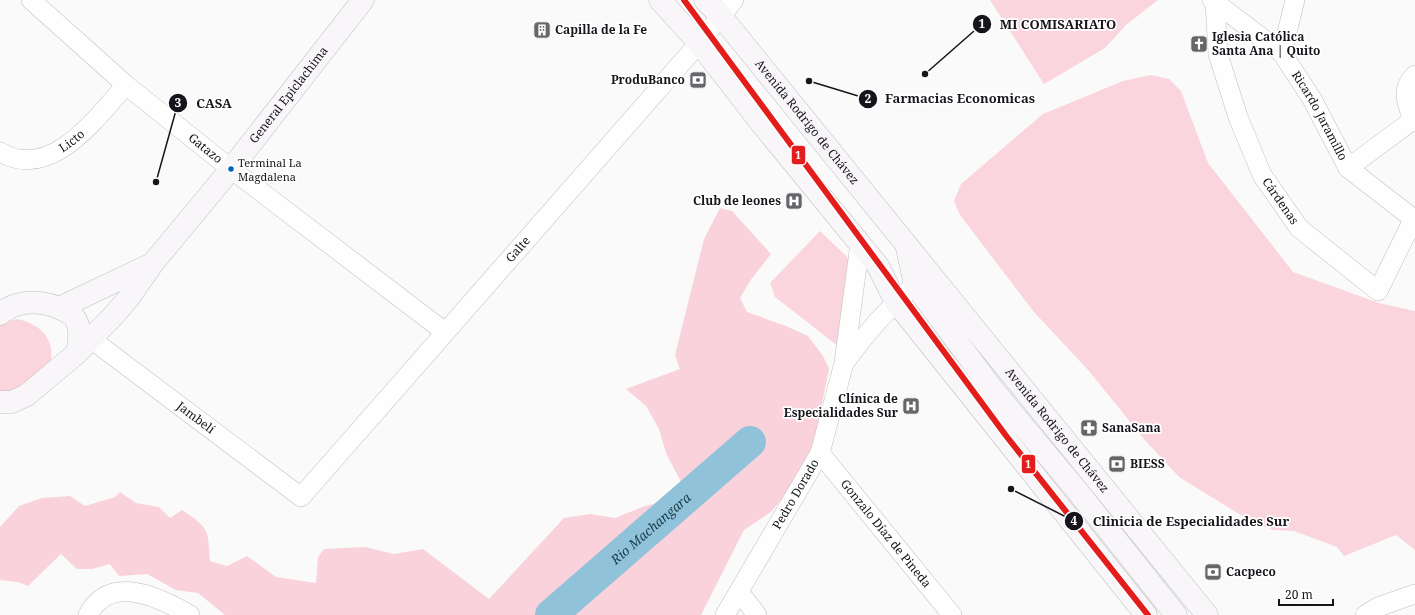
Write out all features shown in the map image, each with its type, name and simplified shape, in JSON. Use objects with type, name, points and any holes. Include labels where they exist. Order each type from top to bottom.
[{"type":"street","name":"Gatazo","points":[[31,0],[126,85],[231,169],[445,332]]},
{"type":"street","name":"General Epiclachima","points":[[27,395],[84,346],[128,299],[153,263],[231,169],[363,0]]},
{"type":"street","name":"Avenida Rodrigo de Chávez","points":[[660,0],[699,43],[761,123],[878,266],[896,302],[1146,615]]},
{"type":"street","points":[[1282,53],[1295,0]]},
{"type":"street","name":"Ricardo Jaramillo","points":[[1213,1],[1282,53],[1312,99],[1348,168],[1414,220]]},
{"type":"street","name":"Cárdenas","points":[[1213,1],[1218,54],[1238,117],[1262,175],[1299,228],[1378,291],[1414,220]]},
{"type":"street","name":"Avenida Rodrigo de Chávez","points":[[720,5],[907,244],[1208,615]]},
{"type":"street","name":"Galte","points":[[301,497],[699,43],[720,5]]},
{"type":"street","points":[[1348,168],[1414,121],[1405,99],[1410,80],[1415,75]]},
{"type":"street","name":"Licto","points":[[0,152],[7,156],[33,159],[56,153],[83,133],[126,85]]},
{"type":"street","name":"Pedro Dorado","points":[[725,615],[820,453],[844,363],[860,244]]},
{"type":"street","name":"Avenida Rodrigo de Chávez","points":[[907,244],[915,285],[994,391],[1079,493],[1176,615]]},
{"type":"street","name":"General Epiclachima","points":[[59,308],[153,263]]},
{"type":"street","name":"Avenida Rodrigo de Chávez","points":[[878,266],[915,285]]},
{"type":"street","name":"Pedro Dorado","points":[[844,363],[859,342],[896,302],[915,285]]},
{"type":"street","points":[[0,299],[22,303],[41,303],[59,308],[75,317],[84,346]]},
{"type":"street","points":[[0,314],[22,303]]},
{"type":"street","name":"Jambelí","points":[[84,346],[301,497]]},
{"type":"street","points":[[0,402],[12,402],[27,395]]},
{"type":"street","points":[[0,419],[27,395]]},
{"type":"street","name":"Gonzalo Díaz de Pineda","points":[[820,453],[952,615]]},
{"type":"street","points":[[88,615],[102,597],[121,591],[133,591],[190,615]]},
{"type":"street","points":[[738,592],[757,615]]},
{"type":"street","points":[[1376,612],[1415,594]]},
{"type":"shaded area","points":[[990,0],[1158,0],[1126,25],[1105,48],[1044,84]]},
{"type":"shaded area","points":[[1151,75],[1169,79],[1181,91],[1208,163],[1293,272],[1379,303],[1415,311],[1415,550],[1396,535],[1344,556],[1337,547],[1294,531],[1273,530],[1252,522],[1179,477],[1144,439],[1089,371],[1034,312],[960,215],[954,201],[961,184],[1043,114],[1123,81]]},
{"type":"shaded area","points":[[720,208],[732,211],[771,254],[750,281],[740,298],[747,312],[786,326],[808,336],[823,356],[829,369],[814,443],[798,479],[771,512],[744,530],[701,615],[225,615],[198,593],[176,590],[147,574],[119,576],[110,564],[92,569],[77,569],[61,554],[28,586],[18,582],[0,580],[0,527],[19,506],[42,498],[70,496],[85,506],[115,497],[120,492],[136,503],[159,507],[170,518],[182,510],[191,516],[205,530],[209,542],[210,561],[227,566],[247,556],[276,577],[316,583],[318,557],[324,549],[365,547],[394,554],[423,549],[489,599],[564,518],[590,514],[615,518],[645,506],[673,499],[682,484],[666,453],[659,429],[646,406],[626,389],[680,369],[675,355],[704,239]]},
{"type":"shaded area","points":[[820,231],[849,259],[839,347],[775,297],[770,283]]},
{"type":"shaded area","points":[[17,319],[27,322],[42,331],[50,344],[51,361],[49,371],[8,393],[0,391],[0,322]]},
{"type":"waterway","name":"Rio Machangara","points":[[551,615],[750,442]]},
{"type":"transit line","name":"1","points":[[684,0],[1007,437],[1148,615]]},
{"type":"place","name":"Capilla de la Fe","points":[[542,30]]},
{"type":"place","name":"Iglesia Católica Santa Ana | Quito","points":[[1199,44]]},
{"type":"place","name":"MI COMISARIATO","points":[[925,74]]},
{"type":"place","name":"ProduBanco","points":[[698,80]]},
{"type":"place","name":"Farmacias Economicas","points":[[809,81]]},
{"type":"place","name":"Terminal La Magdalena","points":[[231,169]]},
{"type":"place","name":"CASA","points":[[156,182]]},
{"type":"place","name":"Club de leones","points":[[794,201]]},
{"type":"place","name":"Clínica de Especialidades Sur","points":[[911,406]]},
{"type":"place","name":"SanaSana","points":[[1089,428]]},
{"type":"place","name":"BIESS","points":[[1117,464]]},
{"type":"place","name":"Clinicia de Especialidades Sur","points":[[1011,489]]},
{"type":"place","name":"Cacpeco","points":[[1213,572]]}]
